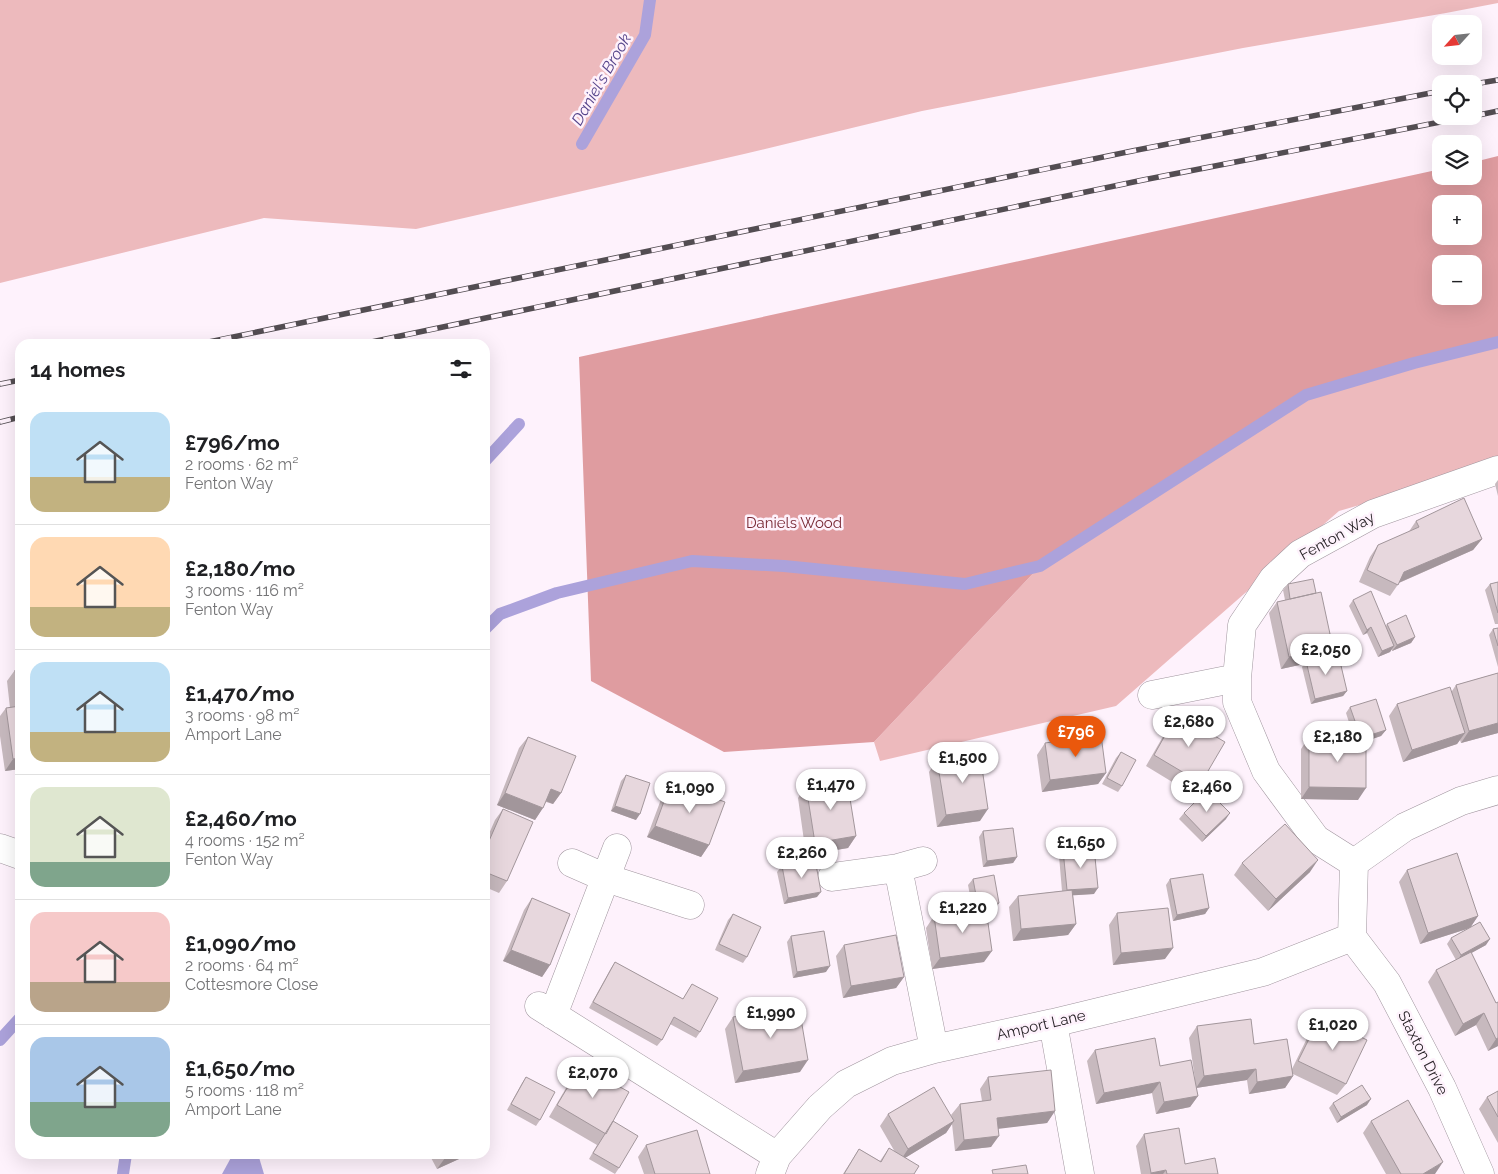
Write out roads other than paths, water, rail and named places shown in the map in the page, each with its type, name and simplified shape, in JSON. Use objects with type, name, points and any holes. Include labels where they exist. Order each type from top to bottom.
[{"type":"street","name":"Fenton Way","points":[[1354,863],[1316,839],[1266,771],[1237,702],[1237,678],[1242,625],[1273,579],[1300,554],[1373,514],[1498,470]]},
{"type":"street","points":[[1152,696],[1237,678]]},
{"type":"street","points":[[1352,937],[1354,863],[1405,827],[1461,801],[1498,790]]},
{"type":"street","points":[[0,848],[15,853]]},
{"type":"street","points":[[617,848],[606,878],[546,1010],[773,1165]]},
{"type":"street","points":[[572,864],[606,878],[690,905]]},
{"type":"street","points":[[832,877],[911,865],[934,1049]]},
{"type":"street","name":"Amport Lane","points":[[773,1165],[820,1107],[846,1084],[892,1061],[934,1049],[1053,1023],[1263,972],[1352,937]]},
{"type":"street","name":"Staxton Drive","points":[[1352,937],[1388,983],[1442,1088],[1480,1174]]},
{"type":"street","points":[[1053,1023],[1080,1174]]},
{"type":"street","points":[[1490,1174],[1498,1172]]},
{"type":"waterway","name":"Daniel's Brook","points":[[582,144],[645,35],[650,0]]},
{"type":"waterway","points":[[490,624],[500,614],[557,593],[692,561],[784,566],[965,584],[1040,566],[1306,395],[1414,363],[1498,342]]},
{"type":"waterway","name":"Daniel's Brook","points":[[490,456],[519,424]]},
{"type":"waterway","name":"Daniel's Brook","points":[[0,1040],[15,1024]]},
{"type":"waterway","points":[[123,1174],[125,1159]]},
{"type":"railway","points":[[1482,83],[1498,80]]},
{"type":"railway","points":[[223,339],[1137,150],[1432,93]]},
{"type":"railway","points":[[1482,114],[1498,111]]},
{"type":"railway","points":[[386,339],[1143,180],[1432,124]]},
{"type":"railway","points":[[0,384],[15,381]]},
{"type":"railway","points":[[0,422],[15,418]]},
{"type":"park label","name":"Daniels Wood","points":[[794,523]]}]
